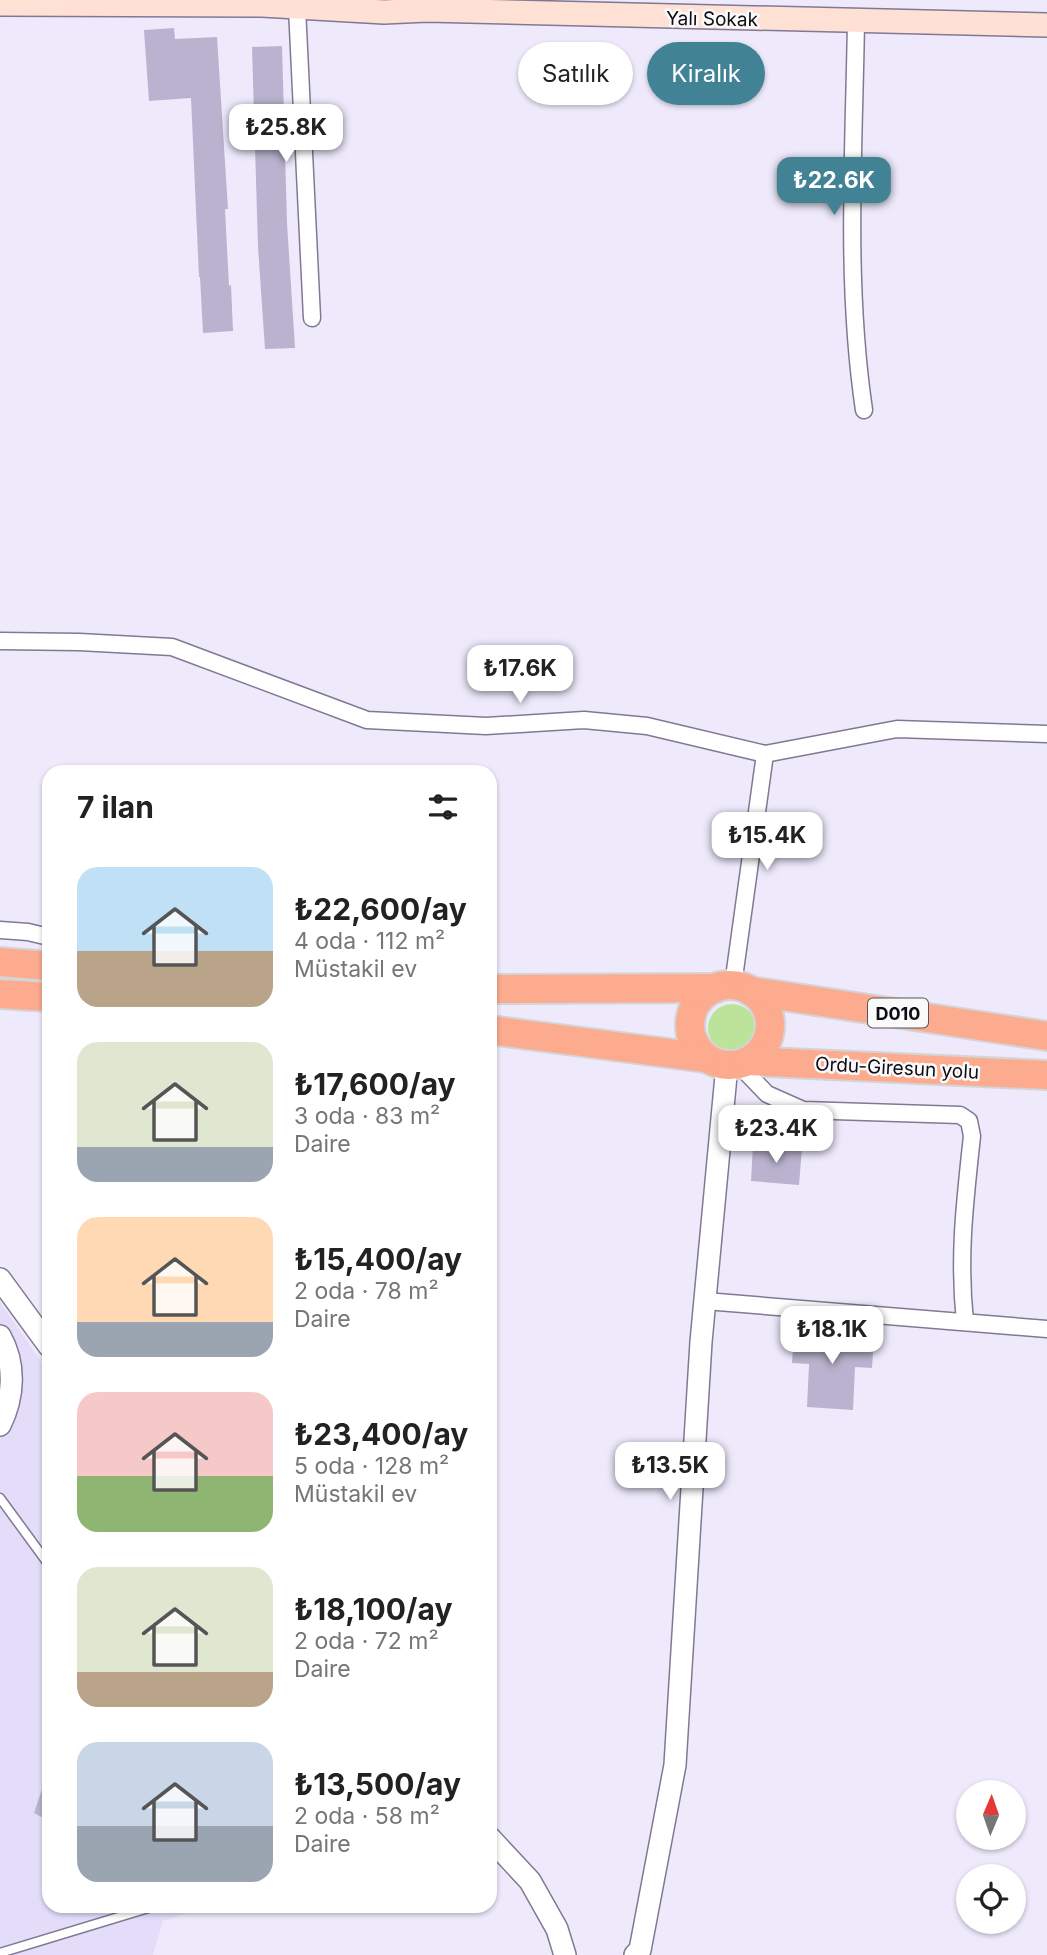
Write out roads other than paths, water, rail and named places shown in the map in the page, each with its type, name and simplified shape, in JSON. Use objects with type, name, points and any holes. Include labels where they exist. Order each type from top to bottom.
[{"type":"highway","points":[[0,962],[42,965]]},
{"type":"highway","name":"D010","points":[[497,989],[733,988],[1047,1036]]},
{"type":"highway","points":[[733,988],[761,1000],[768,1012],[770,1027],[767,1040],[759,1052],[730,1062],[698,1049],[690,1026],[696,1003],[705,994],[733,988]]},
{"type":"highway","points":[[0,993],[42,996]]},
{"type":"highway","name":"Ordu-Giresun yolu","points":[[497,1031],[730,1062],[1047,1075]]},
{"type":"main road","name":"Yalı Sokak","points":[[0,4],[94,2],[384,12],[427,10],[1047,25]]},
{"type":"street","points":[[297,8],[312,318]]},
{"type":"street","points":[[856,22],[852,286],[857,362],[864,410]]},
{"type":"street","points":[[0,641],[172,647],[367,720],[486,726],[584,720],[647,726],[765,754],[897,729],[1047,734]]},
{"type":"street","points":[[733,988],[765,754]]},
{"type":"street","points":[[0,930],[42,935]]},
{"type":"street","points":[[635,1955],[640,1950],[675,1765],[705,1301],[730,1062]]},
{"type":"street","points":[[730,1062],[766,1094],[803,1110],[960,1115],[969,1121],[972,1136],[961,1234],[961,1286],[965,1322]]},
{"type":"street","points":[[0,1279],[42,1336]]},
{"type":"street","points":[[705,1301],[1047,1329]]},
{"type":"street","points":[[0,1336],[11,1364],[11,1384],[9,1405],[0,1426]]},
{"type":"street","points":[[497,1846],[530,1881],[557,1929],[565,1955]]},
{"type":"lane","points":[[0,1497],[42,1555]]},
{"type":"lane","points":[[0,1953],[132,1913]]}]
